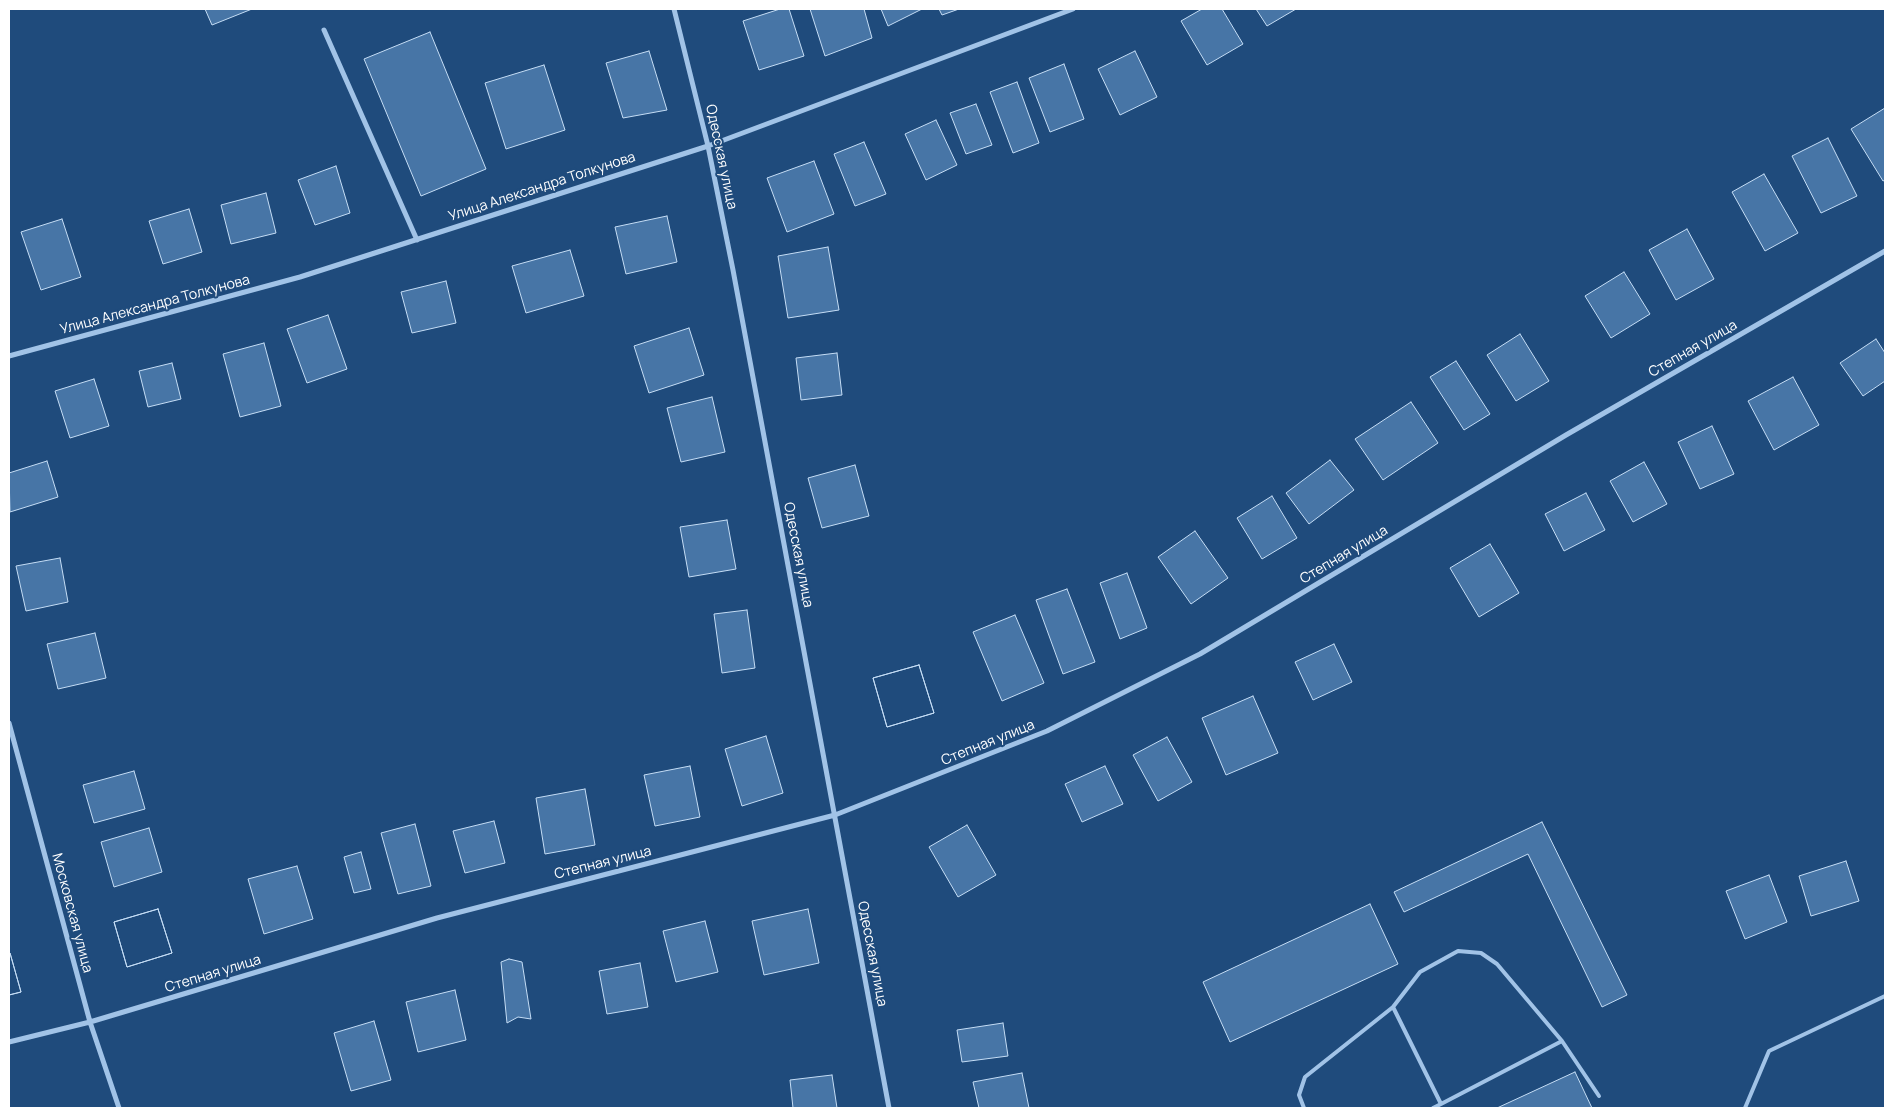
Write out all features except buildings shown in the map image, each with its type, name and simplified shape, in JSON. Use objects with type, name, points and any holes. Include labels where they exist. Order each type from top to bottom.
[{"type":"street","name":"Одесская улица","points":[[674,9],[708,146],[733,270],[889,1108]]},
{"type":"street","name":"Улица Александра Толкунова","points":[[9,356],[300,277],[708,146],[1073,9]]},
{"type":"street","points":[[324,30],[417,240]]},
{"type":"street","name":"Степная улица","points":[[9,1042],[90,1022],[437,918],[835,815],[1047,731],[1200,654],[1566,435],[1885,251]]},
{"type":"street","name":"Московская улица","points":[[9,723],[90,1022],[119,1108]]},
{"type":"lane","points":[[1304,1108],[1299,1095],[1305,1078],[1393,1007],[1420,972],[1458,951],[1481,953],[1497,964],[1562,1041],[1599,1096]]},
{"type":"lane","points":[[1745,1108],[1770,1051],[1885,996]]},
{"type":"lane","points":[[1393,1007],[1441,1104]]},
{"type":"lane","points":[[1432,1108],[1562,1041]]}]
